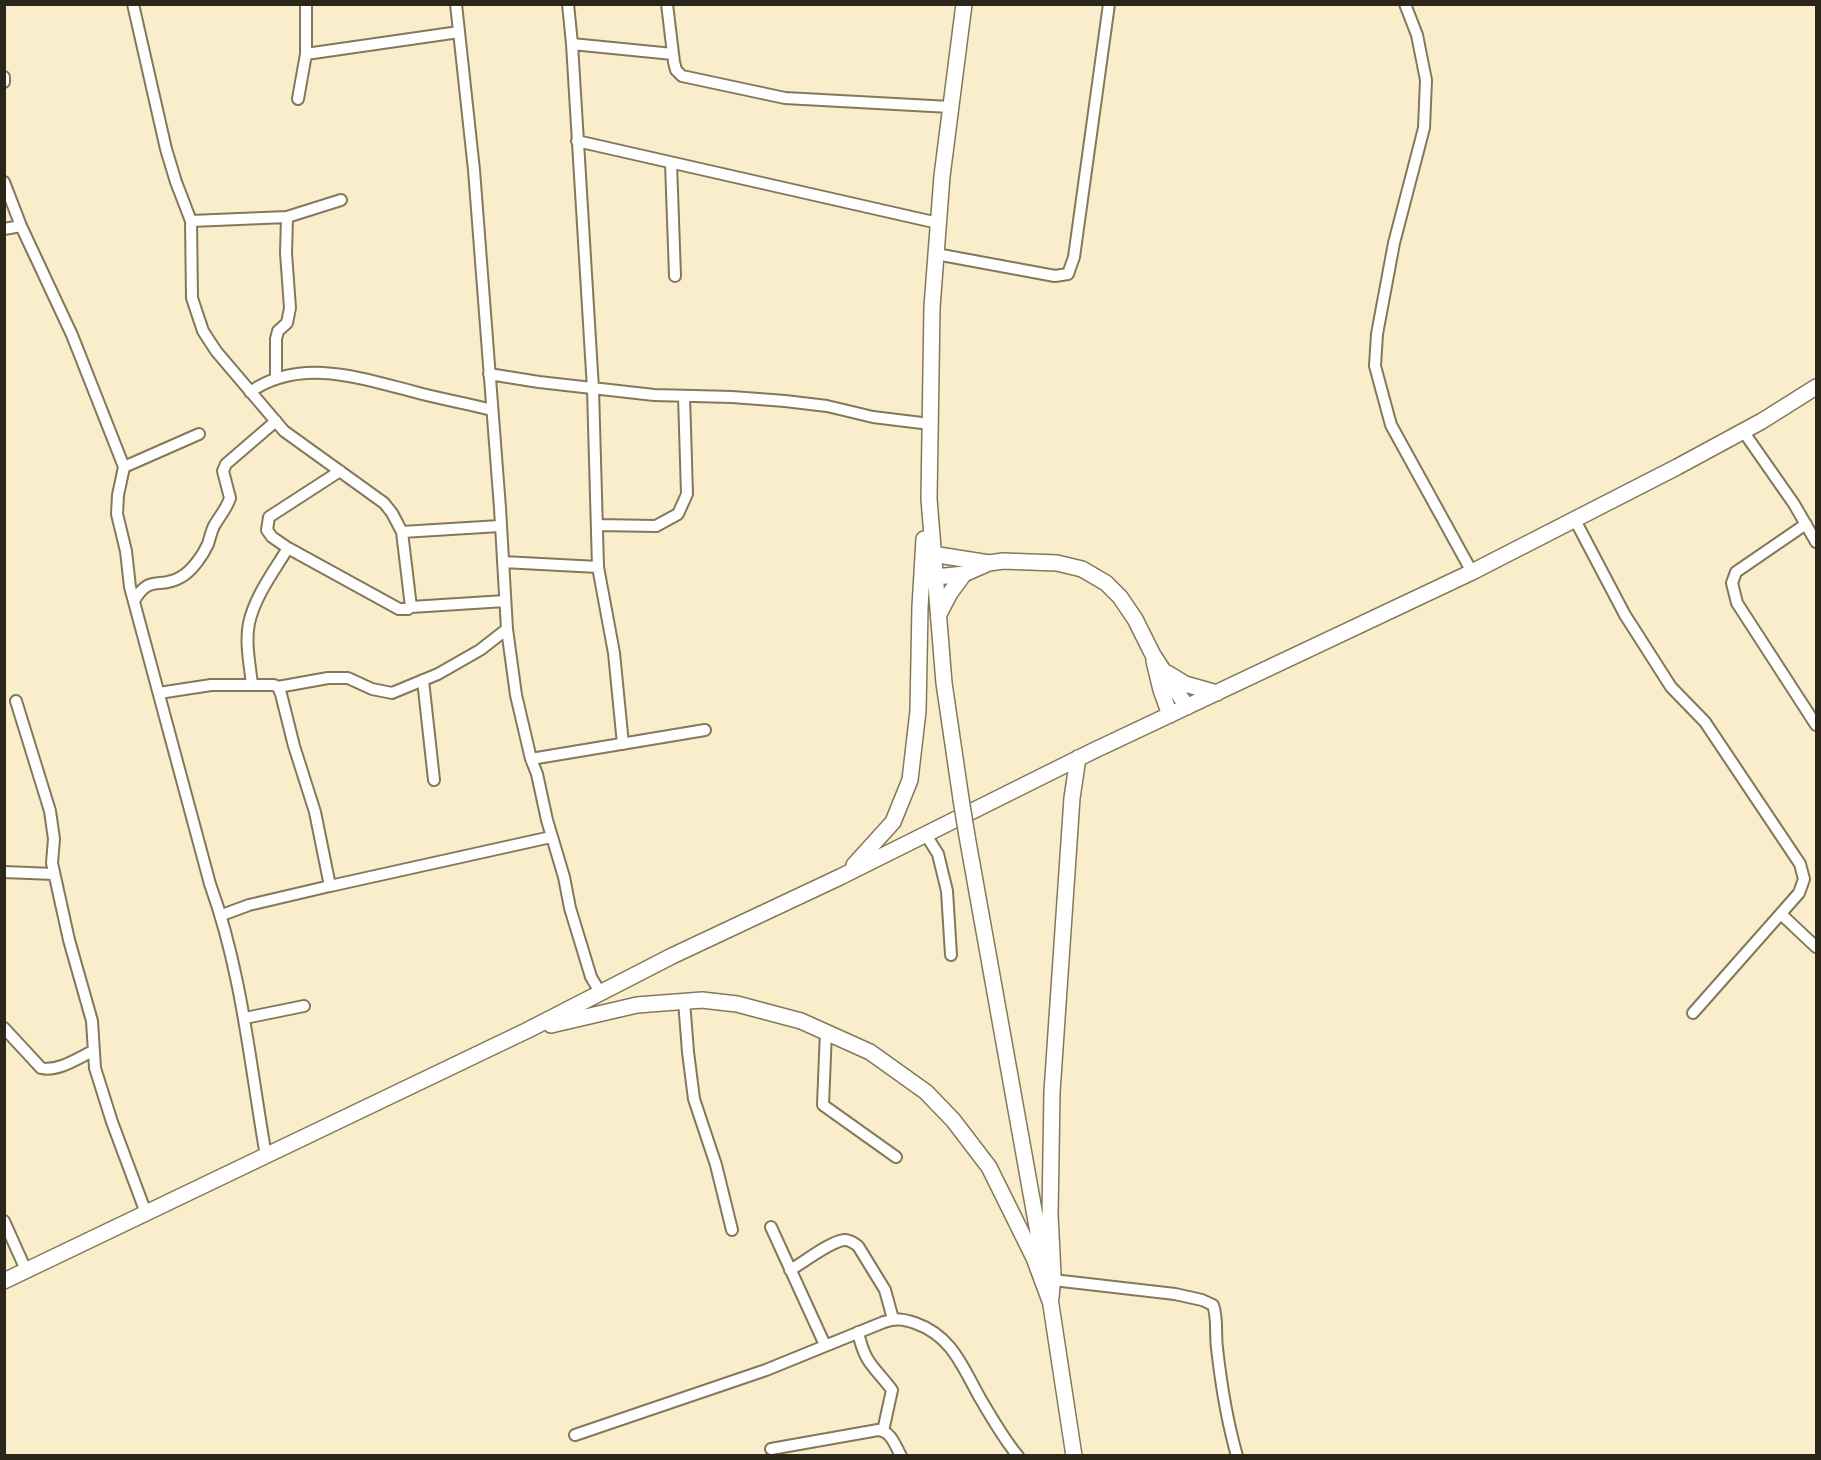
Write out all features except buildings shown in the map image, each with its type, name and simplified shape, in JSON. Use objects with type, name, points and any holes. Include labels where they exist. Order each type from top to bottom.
[{"type":"main road","points":[[964,4],[942,176],[932,307],[929,499],[932,554],[936,577],[944,683],[961,799],[1050,1300],[1074,1455]]},
{"type":"main road","points":[[4,1281],[528,1030],[600,992],[926,835],[1078,758],[1472,572],[1743,431],[1816,387]]},
{"type":"main road","points":[[840,876],[858,861],[893,822],[910,780],[918,711],[921,573],[929,499]]},
{"type":"main road","points":[[932,554],[989,563],[1031,561],[1057,563],[1082,570],[1106,584],[1120,597],[1135,619],[1153,655],[1167,673],[1187,707]]},
{"type":"main road","points":[[936,577],[964,574],[989,563]]},
{"type":"main road","points":[[939,614],[950,593],[964,574]]},
{"type":"main road","points":[[1153,655],[1161,690],[1170,715]]},
{"type":"main road","points":[[1167,673],[1185,684],[1217,693]]},
{"type":"main road","points":[[1050,1300],[1053,1280],[1050,1215],[1052,1092],[1072,798],[1078,758]]},
{"type":"main road","points":[[528,1030],[637,1005],[702,1000],[737,1004],[780,1014],[826,1031],[870,1052],[926,1092],[953,1120],[989,1167],[1034,1258],[1050,1300]]},
{"type":"street","points":[[133,4],[166,149],[191,221],[192,298],[203,332],[216,351],[276,421],[301,444],[384,503],[392,513],[402,532],[411,607]]},
{"type":"street","points":[[298,99],[306,54],[306,4]]},
{"type":"street","points":[[456,4],[474,170],[507,629],[516,695],[583,955],[591,977],[600,992]]},
{"type":"street","points":[[568,4],[592,389],[598,567],[614,653],[623,744]]},
{"type":"street","points":[[667,4],[676,70],[682,76],[785,98],[950,107]]},
{"type":"street","points":[[936,254],[1055,276],[1068,274],[1074,257],[1109,4]]},
{"type":"street","points":[[1405,4],[1418,35],[1426,80],[1424,128],[1394,243],[1377,334],[1375,366],[1390,425],[1472,572]]},
{"type":"street","points":[[306,54],[459,32]]},
{"type":"street","points":[[572,44],[673,54]]},
{"type":"street","points":[[4,77],[4,82]]},
{"type":"street","points":[[577,141],[938,223]]},
{"type":"street","points":[[671,163],[675,276]]},
{"type":"street","points":[[4,182],[21,226],[72,335],[124,467],[118,495],[117,514],[134,601],[210,884],[222,915],[244,1018],[267,1156]]},
{"type":"street","points":[[191,221],[287,217],[341,200]]},
{"type":"street","points":[[276,378],[276,339],[278,332],[287,323],[290,308],[286,253],[287,217]]},
{"type":"street","points":[[4,229],[21,226]]},
{"type":"street","points":[[250,392],[276,378],[333,373],[492,410]]},
{"type":"street","points":[[489,374],[592,389],[654,395],[732,397],[795,402],[827,406],[873,417],[930,424]]},
{"type":"street","points":[[597,525],[656,526],[678,514],[687,494],[684,396]]},
{"type":"street","points":[[134,601],[141,589],[152,583],[168,582],[182,577],[196,563],[230,498],[222,471],[226,464],[276,421]]},
{"type":"street","points":[[1743,431],[1816,542]]},
{"type":"street","points":[[124,467],[199,434]]},
{"type":"street","points":[[340,471],[269,517],[267,530],[272,537],[399,609],[505,600]]},
{"type":"street","points":[[1575,520],[1625,615],[1671,687],[1705,722],[1800,864],[1804,879],[1799,893],[1693,1013]]},
{"type":"street","points":[[1806,524],[1736,572],[1732,582],[1737,603],[1816,725]]},
{"type":"street","points":[[402,532],[500,526]]},
{"type":"street","points":[[252,685],[248,651],[249,624],[256,603],[288,548]]},
{"type":"street","points":[[503,562],[598,567]]},
{"type":"street","points":[[159,693],[211,685],[274,685],[278,687],[328,678],[348,678],[372,689],[392,693],[423,680],[480,650],[507,629]]},
{"type":"street","points":[[423,680],[434,780]]},
{"type":"street","points":[[278,687],[309,790],[330,886]]},
{"type":"street","points":[[16,701],[50,811],[54,839],[52,863],[69,940],[92,1021],[93,1051],[99,1082],[146,1213]]},
{"type":"street","points":[[531,759],[705,730]]},
{"type":"street","points":[[926,835],[938,854],[947,891],[951,955]]},
{"type":"street","points":[[222,915],[249,905],[551,837]]},
{"type":"street","points":[[4,872],[54,874]]},
{"type":"street","points":[[1781,914],[1816,947]]},
{"type":"street","points":[[684,1001],[694,1099],[716,1165],[732,1230]]},
{"type":"street","points":[[244,1018],[304,1006]]},
{"type":"street","points":[[4,1028],[41,1068],[49,1070],[93,1051]]},
{"type":"street","points":[[826,1031],[824,1105],[896,1157]]},
{"type":"street","points":[[4,1221],[26,1270]]},
{"type":"street","points":[[771,1227],[825,1345]]},
{"type":"street","points":[[790,1270],[835,1243],[851,1241],[858,1246],[885,1290],[893,1319]]},
{"type":"street","points":[[1053,1280],[1175,1294],[1213,1305],[1221,1382],[1237,1455]]},
{"type":"street","points":[[575,1435],[766,1370],[893,1319],[903,1319],[929,1328],[948,1345],[958,1357],[1008,1443],[1018,1455]]},
{"type":"street","points":[[858,1332],[863,1353],[868,1362],[892,1390],[883,1431]]},
{"type":"street","points":[[771,1449],[883,1431],[889,1434],[901,1455]]}]
